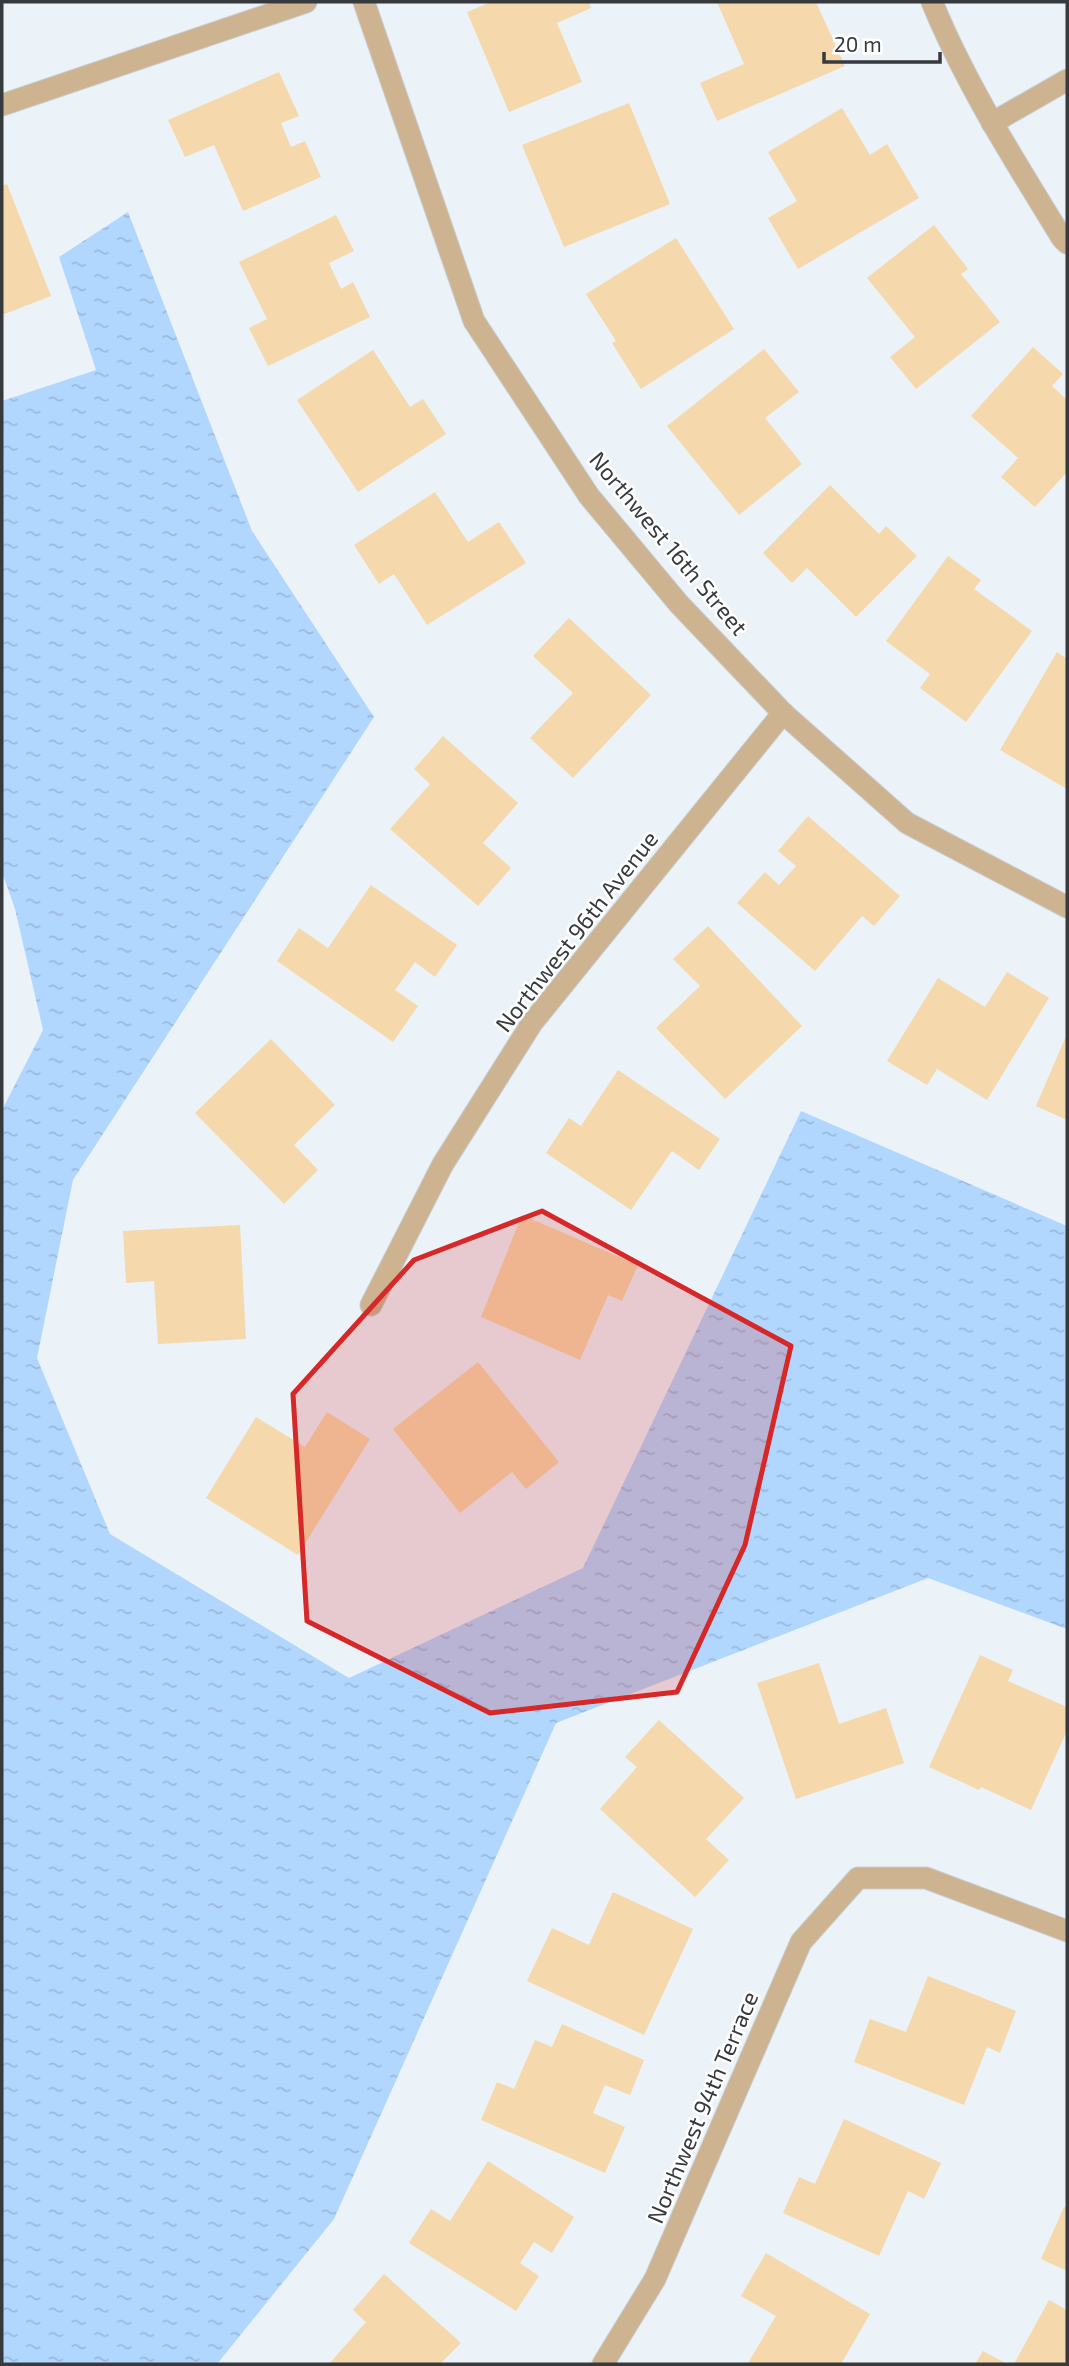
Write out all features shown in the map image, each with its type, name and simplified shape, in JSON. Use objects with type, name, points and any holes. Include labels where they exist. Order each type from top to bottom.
[{"type":"street","points":[[2,105],[306,2]]},
{"type":"street","name":"Northwest 16th Street","points":[[364,2],[474,321],[589,496],[678,604],[783,713],[907,823],[1067,906]]},
{"type":"street","points":[[932,2],[946,36],[992,123],[1067,243]]},
{"type":"street","points":[[992,123],[1067,80]]},
{"type":"street","name":"Northwest 96th Avenue","points":[[371,1305],[443,1164],[532,1023],[783,713]]},
{"type":"street","name":"Northwest 94th Terrace","points":[[603,2364],[655,2279],[802,1942],[859,1878],[926,1878],[1067,1931]]},
{"type":"highlighted area","points":[[542,1211],[791,1346],[745,1545],[677,1692],[490,1713],[307,1621],[293,1394],[414,1260]]},
{"type":"water","points":[[128,212],[252,531],[374,717],[73,1180],[37,1358],[110,1534],[349,1678],[583,1568],[801,1111],[1067,1226],[1067,1629],[928,1578],[556,1723],[334,2219],[217,2364],[2,2364],[2,1110],[43,1030],[15,909],[2,872],[2,401],[96,370],[59,257]]},
{"type":"building","points":[[491,2],[589,2],[591,8],[557,23],[582,82],[509,112],[467,12]]},
{"type":"building","points":[[717,2],[816,2],[845,66],[717,121],[700,83],[744,64]]},
{"type":"building","points":[[279,72],[299,116],[281,123],[291,147],[305,141],[321,177],[243,211],[214,145],[185,157],[168,120]]},
{"type":"building","points":[[629,103],[670,204],[564,247],[522,145]]},
{"type":"building","points":[[842,108],[870,155],[887,144],[919,198],[798,269],[768,218],[797,201],[768,152]]},
{"type":"building","points":[[7,184],[51,296],[2,315],[2,186]]},
{"type":"building","points":[[336,215],[354,251],[329,263],[341,289],[353,282],[370,317],[268,366],[249,328],[267,319],[239,262]]},
{"type":"building","points":[[934,225],[968,269],[961,274],[1000,322],[916,389],[890,357],[915,337],[867,278]]},
{"type":"building","points":[[676,238],[734,329],[641,389],[612,343],[616,341],[586,294]]},
{"type":"building","points":[[1033,347],[1063,374],[1052,386],[1067,400],[1067,472],[1035,507],[1001,477],[1018,458],[971,416]]},
{"type":"building","points":[[764,349],[799,392],[765,418],[802,464],[739,515],[667,426]]},
{"type":"building","points":[[373,350],[410,407],[423,399],[446,434],[358,492],[297,400]]},
{"type":"building","points":[[830,485],[879,534],[886,526],[917,556],[856,617],[807,568],[792,583],[763,553]]},
{"type":"building","points":[[435,492],[468,542],[499,522],[526,563],[427,625],[394,574],[379,584],[354,545]]},
{"type":"building","points":[[948,556],[981,580],[974,589],[1032,631],[966,722],[920,688],[930,674],[886,641]]},
{"type":"building","points":[[569,618],[651,695],[573,778],[530,738],[573,693],[533,656]]},
{"type":"building","points":[[1057,652],[1067,659],[1067,789],[1000,750]]},
{"type":"building","points":[[443,736],[518,803],[483,843],[511,868],[478,906],[390,829],[430,784],[414,769]]},
{"type":"building","points":[[808,816],[900,896],[874,926],[862,916],[815,971],[737,903],[765,872],[779,885],[796,866],[778,851]]},
{"type":"building","points":[[371,885],[457,945],[435,977],[415,962],[395,990],[418,1006],[393,1042],[277,961],[299,928],[328,948]]},
{"type":"building","points":[[708,926],[802,1026],[725,1099],[656,1028],[700,986],[673,959]]},
{"type":"building","points":[[1007,972],[1049,998],[987,1100],[937,1069],[927,1085],[887,1061],[938,978],[985,1007]]},
{"type":"building","points":[[1067,1034],[1067,1120],[1036,1106]]},
{"type":"building","points":[[271,1039],[335,1105],[294,1145],[318,1170],[284,1204],[195,1113]]},
{"type":"building","points":[[618,1070],[720,1139],[699,1170],[672,1151],[631,1210],[546,1153],[569,1118],[581,1126]]},
{"type":"building","points":[[522,1215],[638,1265],[622,1301],[608,1295],[580,1360],[481,1317]]},
{"type":"building","points":[[240,1225],[246,1339],[158,1344],[154,1281],[126,1283],[123,1231]]},
{"type":"building","points":[[478,1362],[559,1462],[526,1489],[512,1472],[460,1513],[393,1429]]},
{"type":"building","points":[[327,1412],[370,1439],[298,1555],[206,1498],[256,1417],[305,1447]]},
{"type":"building","points":[[980,1655],[1013,1670],[1008,1681],[1067,1707],[1067,1731],[1031,1810],[929,1767]]},
{"type":"building","points":[[819,1663],[839,1724],[886,1708],[904,1763],[796,1799],[757,1683]]},
{"type":"building","points":[[659,1720],[744,1798],[706,1839],[729,1860],[695,1897],[600,1809],[637,1767],[625,1757]]},
{"type":"building","points":[[613,1892],[693,1929],[644,2035],[527,1981],[552,1928],[589,1945]]},
{"type":"building","points":[[928,1976],[1016,2011],[1000,2053],[987,2047],[964,2105],[854,2062],[870,2019],[906,2032]]},
{"type":"building","points":[[562,2024],[644,2060],[630,2095],[605,2085],[593,2113],[625,2127],[605,2173],[481,2120],[497,2082],[514,2089],[535,2040],[552,2047]]},
{"type":"building","points":[[844,2119],[941,2163],[924,2199],[908,2191],[879,2256],[783,2213],[799,2177],[815,2184]]},
{"type":"building","points":[[488,2161],[574,2217],[552,2253],[534,2242],[520,2263],[539,2276],[516,2311],[409,2243],[431,2209],[450,2221]]},
{"type":"building","points":[[1064,2207],[1067,2208],[1067,2271],[1041,2259]]},
{"type":"building","points":[[766,2253],[870,2314],[841,2364],[748,2363],[776,2316],[741,2296]]},
{"type":"building","points":[[384,2274],[461,2343],[440,2364],[329,2364],[366,2322],[353,2310]]},
{"type":"building","points":[[1049,2300],[1067,2310],[1067,2364],[1014,2364]]},
{"type":"building","points":[[983,2351],[1007,2364],[975,2364]]}]
